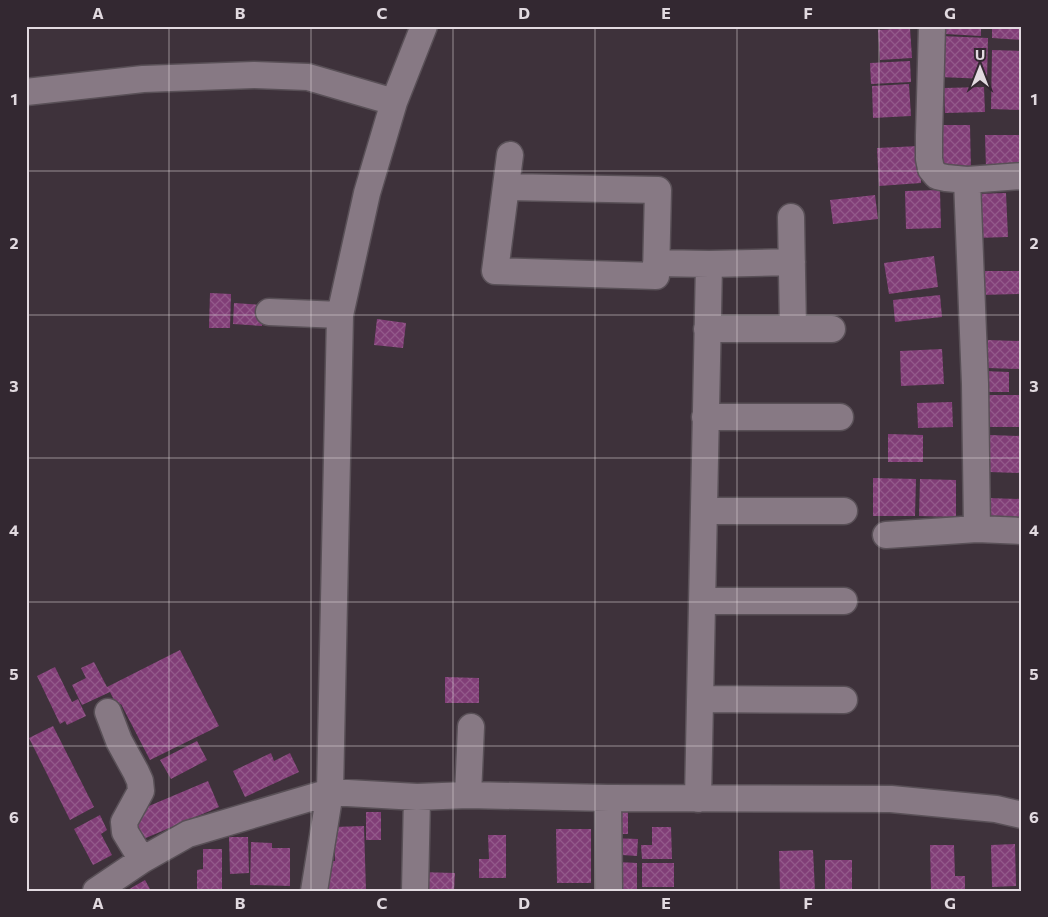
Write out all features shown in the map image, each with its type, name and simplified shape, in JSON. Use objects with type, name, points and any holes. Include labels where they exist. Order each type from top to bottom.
[{"type":"street","points":[[314,891],[330,792],[340,315],[367,193],[394,102],[424,26]]},
{"type":"street","points":[[932,26],[930,169],[937,176],[967,180],[1022,176]]},
{"type":"street","points":[[26,92],[143,79],[254,75],[308,77],[394,102]]},
{"type":"street","points":[[506,186],[658,190],[656,276],[495,271],[510,155]]},
{"type":"street","points":[[967,180],[977,529]]},
{"type":"street","points":[[791,217],[793,329]]},
{"type":"street","points":[[656,263],[792,262]]},
{"type":"street","points":[[698,799],[708,264]]},
{"type":"street","points":[[269,312],[340,315]]},
{"type":"street","points":[[707,329],[832,329]]},
{"type":"street","points":[[705,418],[840,416]]},
{"type":"street","points":[[704,511],[844,511]]},
{"type":"street","points":[[886,535],[977,529],[1022,531]]},
{"type":"street","points":[[702,601],[844,601]]},
{"type":"street","points":[[700,699],[844,700]]},
{"type":"street","points":[[108,712],[119,740],[140,781],[141,791],[124,822],[125,832],[142,860]]},
{"type":"street","points":[[468,795],[471,727]]},
{"type":"street","points":[[96,891],[142,860],[188,834],[330,792],[417,797],[468,795],[698,799],[891,799],[996,809],[1022,815]]},
{"type":"street","points":[[415,891],[417,797]]},
{"type":"street","points":[[608,798],[609,891]]},
{"type":"building","points":[[946,26],[981,26],[981,36],[945,34]]},
{"type":"building","points":[[992,26],[1022,26],[1022,40],[992,38]]},
{"type":"building","points":[[910,28],[912,58],[880,60],[878,30]]},
{"type":"building","points":[[941,36],[988,38],[987,79],[939,77]]},
{"type":"building","points":[[992,50],[1022,51],[1021,110],[991,109]]},
{"type":"building","points":[[910,61],[911,82],[871,84],[870,63]]},
{"type":"building","points":[[909,84],[911,116],[873,118],[872,86]]},
{"type":"building","points":[[984,87],[985,112],[945,113],[944,88]]},
{"type":"building","points":[[934,125],[970,125],[971,171],[935,172]]},
{"type":"building","points":[[985,135],[1022,135],[1022,168],[986,169]]},
{"type":"building","points":[[919,146],[921,183],[879,186],[877,148]]},
{"type":"building","points":[[940,190],[941,228],[906,229],[905,191]]},
{"type":"building","points":[[1006,193],[1008,237],[976,238],[974,194]]},
{"type":"building","points":[[875,195],[878,219],[833,224],[830,200]]},
{"type":"building","points":[[934,256],[938,287],[889,294],[884,263]]},
{"type":"building","points":[[981,271],[1019,271],[1020,294],[981,295]]},
{"type":"building","points":[[210,293],[231,294],[230,328],[209,328]]},
{"type":"building","points":[[940,295],[942,317],[895,322],[893,300]]},
{"type":"building","points":[[234,303],[263,305],[262,326],[233,324]]},
{"type":"building","points":[[377,319],[406,323],[403,348],[374,345]]},
{"type":"building","points":[[988,340],[1022,341],[1022,369],[987,368]]},
{"type":"building","points":[[942,349],[944,384],[901,386],[900,351]]},
{"type":"building","points":[[983,371],[1009,372],[1009,392],[983,392]]},
{"type":"building","points":[[987,395],[1022,395],[1022,427],[987,427]]},
{"type":"building","points":[[952,402],[953,427],[918,428],[917,403]]},
{"type":"building","points":[[888,434],[923,435],[923,462],[888,462]]},
{"type":"building","points":[[990,435],[1022,436],[1022,473],[989,472]]},
{"type":"building","points":[[873,478],[916,479],[915,516],[873,516]]},
{"type":"building","points":[[920,479],[956,480],[956,517],[919,516]]},
{"type":"building","points":[[988,498],[1022,499],[1022,525],[987,523]]},
{"type":"building","points":[[180,650],[219,726],[150,760],[121,704],[117,706],[110,692],[82,705],[72,685],[86,678],[81,668],[94,662],[107,687]]},
{"type":"building","points":[[55,667],[72,702],[78,699],[86,716],[67,725],[65,721],[60,724],[37,676]]},
{"type":"building","points":[[445,677],[479,678],[479,703],[445,703]]},
{"type":"building","points":[[53,726],[94,807],[70,820],[29,738]]},
{"type":"building","points":[[197,741],[207,760],[171,779],[160,760]]},
{"type":"building","points":[[271,753],[274,761],[290,753],[299,772],[245,797],[233,771]]},
{"type":"building","points":[[208,781],[219,807],[141,840],[130,814]]},
{"type":"building","points":[[612,807],[628,808],[628,834],[611,834]]},
{"type":"building","points":[[366,812],[381,812],[381,840],[366,840]]},
{"type":"building","points":[[100,815],[107,830],[101,834],[112,855],[93,865],[74,829]]},
{"type":"building","points":[[364,826],[366,891],[327,891],[326,861],[335,861],[334,827]]},
{"type":"building","points":[[652,827],[671,827],[672,859],[642,859],[641,845],[652,845]]},
{"type":"building","points":[[556,829],[591,829],[591,883],[557,883]]},
{"type":"building","points":[[488,835],[506,835],[506,878],[479,878],[479,859],[489,859]]},
{"type":"building","points":[[229,837],[248,837],[249,873],[230,874]]},
{"type":"building","points":[[610,838],[638,839],[637,856],[622,855],[622,850],[610,849]]},
{"type":"building","points":[[251,842],[272,843],[272,848],[290,848],[290,886],[250,885]]},
{"type":"building","points":[[1015,844],[1016,886],[992,887],[991,845]]},
{"type":"building","points":[[930,845],[954,845],[955,876],[965,876],[965,891],[931,891]]},
{"type":"building","points":[[203,849],[222,849],[222,889],[197,890],[197,870],[203,869]]},
{"type":"building","points":[[813,850],[815,891],[780,891],[779,851]]},
{"type":"building","points":[[825,860],[852,860],[852,891],[825,891]]},
{"type":"building","points":[[618,862],[637,863],[637,891],[618,891]]},
{"type":"building","points":[[642,863],[674,863],[674,887],[642,887]]},
{"type":"building","points":[[419,872],[455,873],[454,891],[419,891]]},
{"type":"building","points":[[145,880],[151,891],[126,891]]}]
